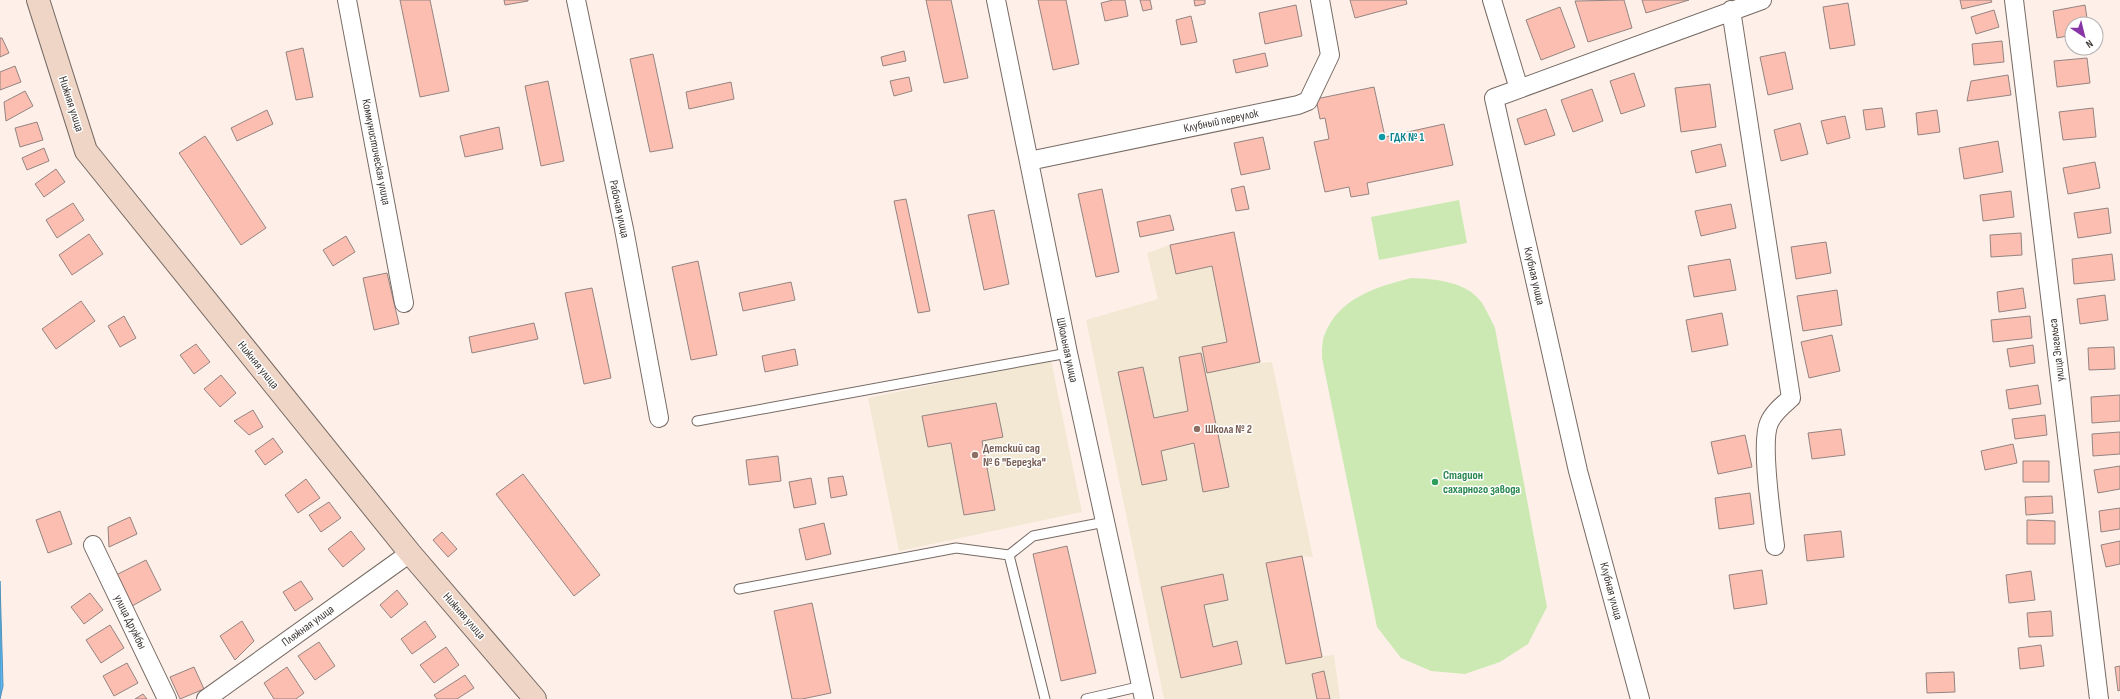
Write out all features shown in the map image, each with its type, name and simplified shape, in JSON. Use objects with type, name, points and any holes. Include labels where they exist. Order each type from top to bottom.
[{"type":"street","name":"Нижняя улица","points":[[38,0],[86,151],[410,553],[535,699]]},
{"type":"street","name":"Коммунистическая улица","points":[[347,0],[404,303]]},
{"type":"street","name":"Рабочая улица","points":[[576,0],[624,229],[659,418]]},
{"type":"street","name":"Школьная улица","points":[[996,0],[1068,353],[1143,693]]},
{"type":"street","name":"Клубный переулок","points":[[1029,161],[1298,105],[1308,101],[1330,55],[1320,0]]},
{"type":"street","points":[[1492,0],[1518,89]]},
{"type":"street","name":"Клубная улица","points":[[1640,699],[1578,471],[1494,98],[1731,10],[1762,0]]},
{"type":"street","name":"улица Энгельса","points":[[2014,0],[2099,699]]},
{"type":"street","points":[[1731,10],[1791,398],[1777,411],[1768,424],[1766,440],[1767,472],[1775,546]]},
{"type":"street","name":"улица Дружбы","points":[[93,545],[167,699]]},
{"type":"street","name":"Пляжная улица","points":[[206,699],[410,553]]},
{"type":"lane","points":[[697,421],[1068,353]]},
{"type":"lane","points":[[739,590],[956,548],[1009,554],[1034,536],[1105,522]]},
{"type":"lane","points":[[1009,554],[1046,699]]},
{"type":"lane","points":[[1086,699],[1143,693]]},
{"type":"shaded area","name":"Школа № 2","points":[[1234,232],[1261,363],[1272,362],[1313,557],[1302,556],[1322,656],[1334,655],[1340,699],[1164,699],[1086,320],[1158,299],[1147,253],[1170,245]]},
{"type":"shaded area","name":"Детский сад № 6 \"Березка\"","points":[[1051,360],[1082,512],[899,551],[868,398]]},
{"type":"green space","points":[[1459,200],[1467,243],[1379,260],[1371,217]]},
{"type":"green space","name":"Стадион сахарного завода","points":[[1411,278],[1430,279],[1450,283],[1468,290],[1482,303],[1495,328],[1547,607],[1528,644],[1500,662],[1465,674],[1431,671],[1401,658],[1377,627],[1322,358],[1322,344],[1330,323],[1348,303],[1372,290]]},
{"type":"water","points":[[0,581],[3,686],[0,699]]},
{"type":"building","points":[[400,0],[430,0],[449,91],[420,97]]},
{"type":"building","points":[[504,0],[528,0],[528,1],[505,5]]},
{"type":"building","points":[[926,0],[951,0],[968,78],[944,83]]},
{"type":"building","points":[[1038,0],[1066,0],[1079,64],[1053,70]]},
{"type":"building","points":[[1113,0],[1125,0],[1128,16],[1105,21],[1101,3]]},
{"type":"building","points":[[1140,0],[1150,0],[1152,9],[1143,11]]},
{"type":"building","points":[[1194,0],[1205,0],[1205,4],[1195,6]]},
{"type":"building","points":[[1350,0],[1406,0],[1407,4],[1355,18]]},
{"type":"building","points":[[1624,0],[1632,28],[1588,42],[1575,1]]},
{"type":"building","points":[[1642,0],[1689,0],[1646,13]]},
{"type":"building","points":[[1960,0],[1991,0],[1992,2],[1962,9]]},
{"type":"building","points":[[1848,3],[1855,45],[1830,49],[1823,7]]},
{"type":"building","points":[[1296,5],[1302,36],[1265,44],[1259,13]]},
{"type":"building","points":[[2085,5],[2087,16],[2064,16],[2064,37],[2057,38],[2053,11]]},
{"type":"building","points":[[1560,7],[1575,47],[1541,60],[1526,20]]},
{"type":"building","points":[[1994,10],[1999,27],[1976,34],[1971,17]]},
{"type":"building","points":[[1191,16],[1197,42],[1181,45],[1176,20]]},
{"type":"building","points":[[0,38],[2,38],[9,53],[0,57]]},
{"type":"building","points":[[2002,41],[2004,62],[1974,65],[1972,44]]},
{"type":"building","points":[[303,48],[313,97],[296,100],[286,52]]},
{"type":"building","points":[[904,51],[906,61],[883,66],[881,57]]},
{"type":"building","points":[[1785,52],[1793,89],[1768,95],[1760,57]]},
{"type":"building","points":[[1265,53],[1268,66],[1236,73],[1233,60]]},
{"type":"building","points":[[653,54],[673,148],[650,152],[630,59]]},
{"type":"building","points":[[2087,58],[2090,83],[2057,87],[2054,61]]},
{"type":"building","points":[[15,66],[21,82],[0,90],[0,72]]},
{"type":"building","points":[[1634,73],[1645,106],[1621,114],[1610,81]]},
{"type":"building","points":[[2008,75],[2011,95],[1967,101],[1971,81]]},
{"type":"building","points":[[909,77],[912,91],[894,96],[890,81]]},
{"type":"building","points":[[548,81],[564,161],[541,166],[525,86]]},
{"type":"building","points":[[731,82],[734,99],[689,109],[686,92]]},
{"type":"building","points":[[1710,84],[1716,127],[1681,132],[1675,88]]},
{"type":"building","points":[[1374,87],[1385,137],[1444,124],[1453,165],[1367,183],[1369,194],[1351,197],[1349,187],[1325,192],[1314,142],[1329,139],[1325,118],[1320,119],[1316,99]]},
{"type":"building","points":[[1592,89],[1603,121],[1573,132],[1561,100]]},
{"type":"building","points":[[25,91],[33,106],[6,121],[4,102]]},
{"type":"building","points":[[1882,108],[1885,127],[1866,130],[1863,110]]},
{"type":"building","points":[[2093,108],[2096,137],[2063,140],[2059,112]]},
{"type":"building","points":[[1546,109],[1555,135],[1525,145],[1517,119]]},
{"type":"building","points":[[267,110],[273,124],[237,141],[231,128]]},
{"type":"building","points":[[1937,110],[1940,132],[1918,135],[1916,113]]},
{"type":"building","points":[[1845,116],[1850,138],[1827,144],[1821,121]]},
{"type":"building","points":[[37,122],[43,140],[20,147],[15,128]]},
{"type":"building","points":[[1800,123],[1808,154],[1781,161],[1774,130]]},
{"type":"building","points":[[499,127],[503,149],[465,157],[460,136]]},
{"type":"building","points":[[205,136],[266,228],[241,245],[179,153]]},
{"type":"building","points":[[1263,137],[1270,169],[1241,175],[1234,143]]},
{"type":"building","points":[[1998,141],[2003,172],[1964,179],[1959,148]]},
{"type":"building","points":[[1721,144],[1726,166],[1696,173],[1691,151]]},
{"type":"building","points":[[44,148],[49,161],[27,170],[22,158]]},
{"type":"building","points":[[2095,162],[2100,188],[2068,194],[2063,168]]},
{"type":"building","points":[[56,169],[65,182],[44,197],[35,184]]},
{"type":"building","points":[[1244,186],[1249,209],[1236,211],[1231,189]]},
{"type":"building","points":[[1102,189],[1119,272],[1096,277],[1078,194]]},
{"type":"building","points":[[2011,191],[2014,217],[1983,221],[1980,195]]},
{"type":"building","points":[[906,199],[930,311],[918,313],[894,201]]},
{"type":"building","points":[[73,203],[84,220],[57,238],[46,220]]},
{"type":"building","points":[[1731,204],[1736,228],[1701,236],[1695,211]]},
{"type":"building","points":[[2108,208],[2111,233],[2078,238],[2074,213]]},
{"type":"building","points":[[994,210],[1009,284],[984,290],[968,215]]},
{"type":"building","points":[[1170,215],[1174,230],[1140,237],[1137,222]]},
{"type":"building","points":[[1234,232],[1260,362],[1207,373],[1202,347],[1227,342],[1212,266],[1176,274],[1170,245]]},
{"type":"building","points":[[2021,233],[2022,255],[1991,257],[1990,235]]},
{"type":"building","points":[[89,234],[103,254],[72,275],[59,255]]},
{"type":"building","points":[[346,236],[355,252],[333,266],[323,250]]},
{"type":"building","points":[[1826,242],[1831,273],[1796,279],[1791,247]]},
{"type":"building","points":[[2112,254],[2115,280],[2074,284],[2072,259]]},
{"type":"building","points":[[1730,259],[1736,290],[1694,297],[1688,266]]},
{"type":"building","points":[[698,261],[717,355],[691,360],[672,267]]},
{"type":"building","points":[[387,273],[399,324],[374,330],[363,278]]},
{"type":"building","points":[[791,282],[795,300],[743,311],[739,293]]},
{"type":"building","points":[[592,288],[611,378],[584,384],[565,293]]},
{"type":"building","points":[[2023,288],[2026,308],[1999,312],[1997,292]]},
{"type":"building","points":[[1837,290],[1842,325],[1803,331],[1797,296]]},
{"type":"building","points":[[2105,295],[2108,320],[2080,324],[2077,299]]},
{"type":"building","points":[[81,301],[95,321],[56,349],[42,329]]},
{"type":"building","points":[[1722,313],[1728,345],[1692,352],[1686,320]]},
{"type":"building","points":[[124,316],[136,338],[120,347],[108,326]]},
{"type":"building","points":[[2030,316],[2032,338],[1993,342],[1991,320]]},
{"type":"building","points":[[534,323],[538,339],[472,353],[469,337]]},
{"type":"building","points":[[1832,335],[1840,371],[1809,378],[1801,342]]},
{"type":"building","points":[[196,344],[210,362],[194,374],[180,355]]},
{"type":"building","points":[[2033,345],[2035,363],[2010,367],[2007,349]]},
{"type":"building","points":[[2114,347],[2115,369],[2089,370],[2088,348]]},
{"type":"building","points":[[795,349],[798,365],[765,372],[762,356]]},
{"type":"building","points":[[1201,353],[1229,487],[1203,492],[1194,443],[1161,451],[1167,480],[1142,485],[1118,372],[1143,367],[1154,418],[1188,411],[1179,357]]},
{"type":"building","points":[[221,375],[236,393],[220,407],[204,389]]},
{"type":"building","points":[[2038,385],[2041,404],[2009,409],[2006,390]]},
{"type":"building","points":[[2120,395],[2120,421],[2092,423],[2091,397]]},
{"type":"building","points":[[996,403],[1003,437],[982,441],[995,510],[964,515],[951,443],[928,447],[922,416]]},
{"type":"building","points":[[253,410],[263,427],[249,435],[234,421]]},
{"type":"building","points":[[2045,415],[2047,435],[2015,439],[2012,419]]},
{"type":"building","points":[[1841,429],[1845,455],[1812,459],[1808,433]]},
{"type":"building","points":[[2120,432],[2120,454],[2093,456],[2092,434]]},
{"type":"building","points":[[1745,435],[1752,467],[1718,474],[1711,442]]},
{"type":"building","points":[[273,438],[283,452],[265,465],[255,451]]},
{"type":"building","points":[[2013,444],[2017,463],[1985,470],[1981,451]]},
{"type":"building","points":[[778,456],[781,481],[749,485],[746,460]]},
{"type":"building","points":[[2023,461],[2049,461],[2049,482],[2023,482]]},
{"type":"building","points":[[2120,466],[2120,489],[2098,493],[2094,470]]},
{"type":"building","points":[[523,474],[600,575],[574,596],[496,494]]},
{"type":"building","points":[[843,476],[847,495],[831,498],[828,478]]},
{"type":"building","points":[[811,478],[816,504],[794,508],[789,482]]},
{"type":"building","points":[[306,479],[320,498],[298,513],[285,495]]},
{"type":"building","points":[[1750,493],[1754,524],[1719,529],[1715,498]]},
{"type":"building","points":[[2052,496],[2053,513],[2026,515],[2025,497]]},
{"type":"building","points":[[329,502],[341,518],[321,532],[309,515]]},
{"type":"building","points":[[2120,508],[2120,529],[2101,532],[2099,511]]},
{"type":"building","points":[[60,511],[72,544],[48,553],[36,520]]},
{"type":"building","points":[[130,517],[137,534],[109,547],[108,527]]},
{"type":"building","points":[[2027,520],[2055,521],[2055,544],[2027,544]]},
{"type":"building","points":[[824,523],[831,554],[806,560],[799,529]]},
{"type":"building","points":[[351,531],[365,549],[343,567],[328,549]]},
{"type":"building","points":[[1841,531],[1844,557],[1807,561],[1804,535]]},
{"type":"building","points":[[442,532],[457,549],[448,557],[433,540]]},
{"type":"building","points":[[2120,541],[2120,564],[2106,567],[2101,545]]},
{"type":"building","points":[[1067,546],[1096,673],[1061,681],[1033,554]]},
{"type":"building","points":[[1302,556],[1322,657],[1286,664],[1266,563]]},
{"type":"building","points":[[146,560],[161,590],[132,606],[116,575]]},
{"type":"building","points":[[1762,570],[1767,604],[1734,609],[1729,575]]},
{"type":"building","points":[[2031,571],[2035,600],[2009,603],[2006,575]]},
{"type":"building","points":[[1223,574],[1228,600],[1204,605],[1213,647],[1237,641],[1242,664],[1181,678],[1161,587]]},
{"type":"building","points":[[301,581],[313,599],[295,611],[283,592]]},
{"type":"building","points":[[397,590],[408,604],[391,618],[380,605]]},
{"type":"building","points":[[90,593],[103,610],[84,624],[71,607]]},
{"type":"building","points":[[812,603],[831,693],[802,699],[792,699],[774,611]]},
{"type":"building","points":[[2051,611],[2053,636],[2029,637],[2027,613]]},
{"type":"building","points":[[242,621],[254,641],[235,660],[220,636]]},
{"type":"building","points":[[425,621],[436,637],[412,654],[401,639]]},
{"type":"building","points":[[110,625],[124,648],[101,663],[86,640]]},
{"type":"building","points":[[319,642],[335,666],[315,680],[298,656]]},
{"type":"building","points":[[2041,645],[2044,666],[2020,669],[2018,648]]},
{"type":"building","points":[[446,647],[459,665],[434,683],[420,665]]},
{"type":"building","points":[[127,663],[138,683],[114,696],[103,676]]},
{"type":"building","points":[[2120,666],[2120,690],[2118,691],[2115,667]]},
{"type":"building","points":[[194,667],[204,689],[180,699],[170,677]]},
{"type":"building","points":[[287,667],[304,693],[296,699],[274,699],[264,683]]},
{"type":"building","points":[[1324,671],[1330,699],[1317,699],[1312,674]]},
{"type":"building","points":[[1954,672],[1955,692],[1927,693],[1926,673]]},
{"type":"building","points":[[465,675],[474,688],[457,699],[437,699],[434,695]]},
{"type":"building","points":[[143,694],[147,699],[135,699]]},
{"type":"place","name":"ГДК № 1","points":[[1382,137]]},
{"type":"place","name":"Школа № 2","points":[[1197,429]]},
{"type":"place","name":"Детский сад № 6 \"Березка\"","points":[[975,455]]},
{"type":"place","name":"Стадион сахарного завода","points":[[1435,482]]}]
